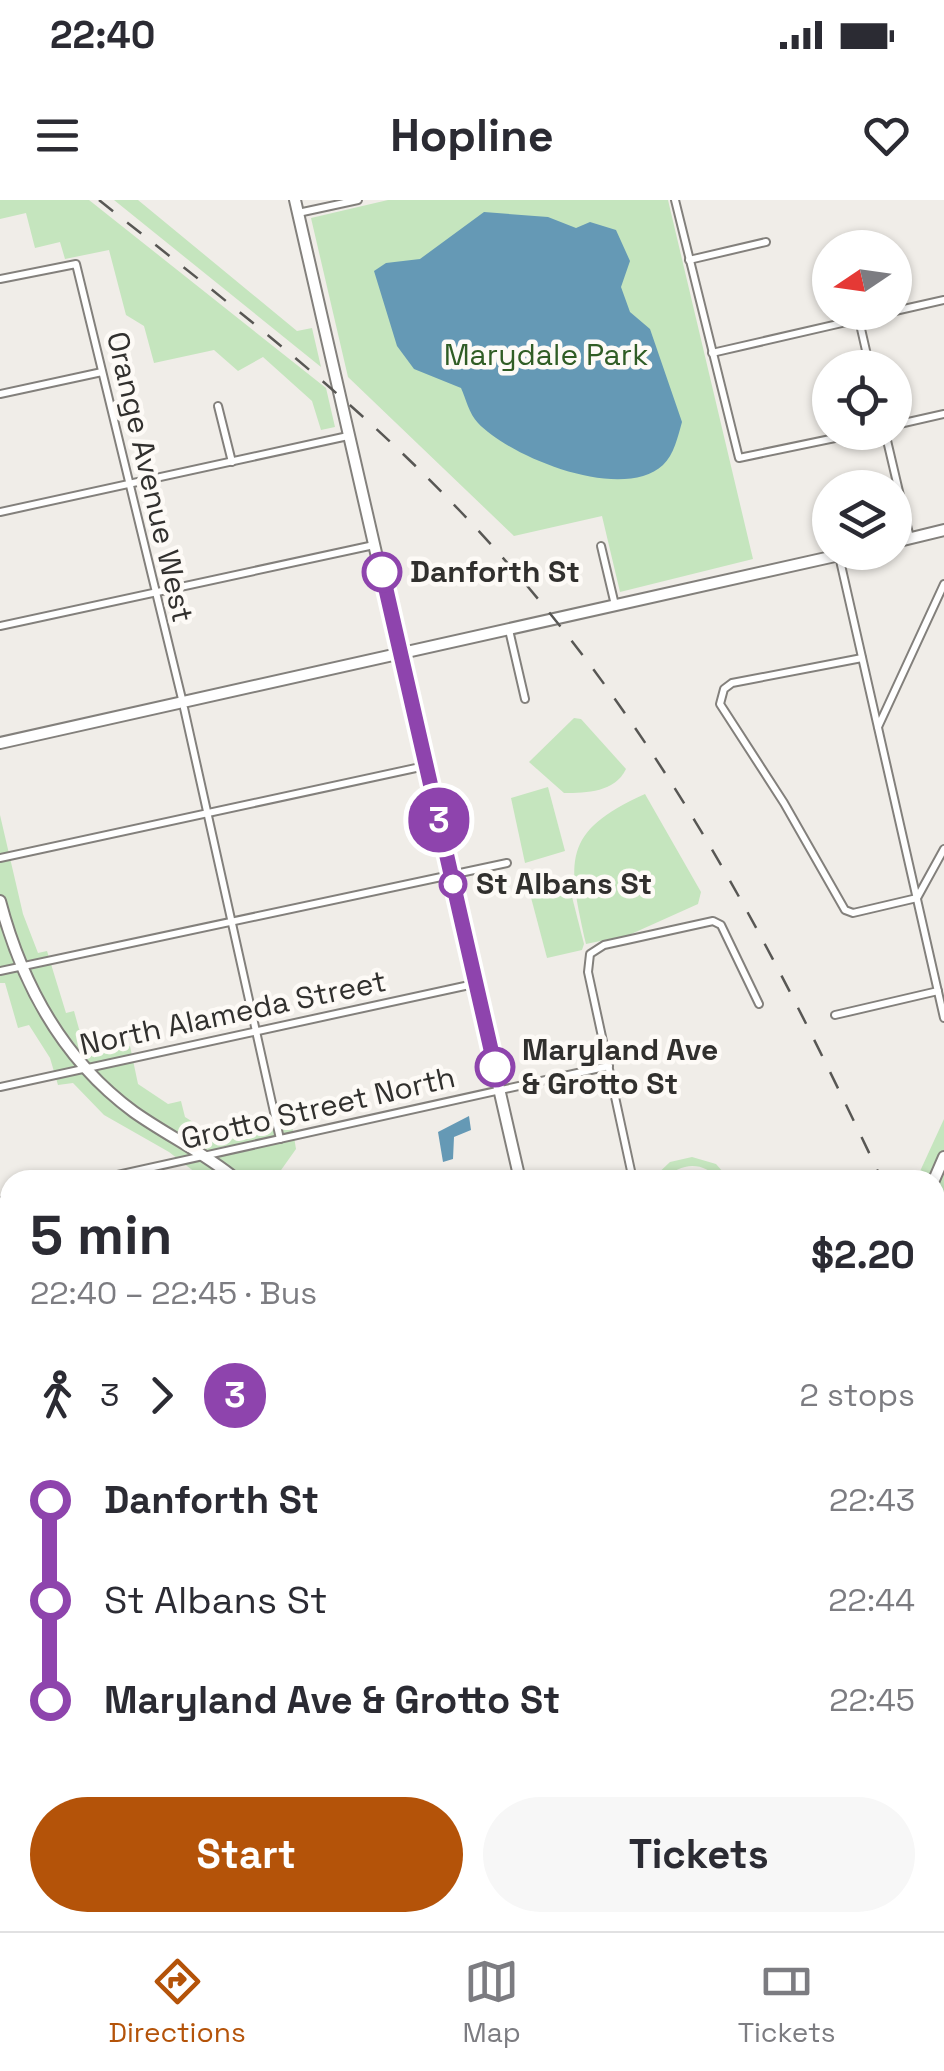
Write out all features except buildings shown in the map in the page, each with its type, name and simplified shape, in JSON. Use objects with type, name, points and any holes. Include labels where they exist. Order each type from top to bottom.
[{"type":"main road","points":[[295,200],[518,1170]]},
{"type":"main road","points":[[912,538],[944,530]]},
{"type":"main road","points":[[0,743],[812,562]]},
{"type":"main road","points":[[0,900],[20,966],[45,1014],[85,1068],[136,1113],[224,1170]]},
{"type":"street","points":[[298,213],[358,200]]},
{"type":"street","points":[[675,200],[738,458],[812,443]]},
{"type":"street","points":[[689,260],[766,242]]},
{"type":"street","name":"Orange Avenue West","points":[[0,278],[76,264],[183,703],[280,1140]]},
{"type":"street","points":[[912,307],[944,300]]},
{"type":"street","points":[[712,353],[814,330]]},
{"type":"street","points":[[0,394],[102,372]]},
{"type":"street","points":[[218,406],[232,462]]},
{"type":"street","points":[[912,422],[944,414]]},
{"type":"street","points":[[0,512],[350,436]]},
{"type":"street","points":[[0,626],[375,545]]},
{"type":"street","points":[[602,546],[615,606]]},
{"type":"street","points":[[842,570],[944,1018]]},
{"type":"street","points":[[878,727],[944,584]]},
{"type":"street","points":[[509,630],[525,699]]},
{"type":"street","points":[[862,658],[732,682],[724,689],[720,704],[784,803],[843,908],[853,912],[917,898],[944,849]]},
{"type":"street","points":[[0,858],[426,765]]},
{"type":"street","points":[[0,971],[507,863]]},
{"type":"street","points":[[632,1170],[590,978],[588,962],[596,948],[713,921],[721,925],[760,1004]]},
{"type":"street","name":"North Alameda Street","points":[[0,1087],[475,983]]},
{"type":"street","points":[[835,1014],[938,991]]},
{"type":"street","name":"Grotto Street North","points":[[142,1170],[609,1066]]},
{"type":"green space","points":[[0,200],[89,200],[326,388],[335,427],[321,430],[312,401],[263,357],[238,371],[214,350],[154,363],[144,326],[126,315],[109,250],[65,259],[60,242],[35,248],[26,213],[0,219]]},
{"type":"green space","points":[[114,200],[138,200],[297,331],[312,328],[321,367]]},
{"type":"green space","name":"Marydale Park","points":[[388,200],[668,200],[753,559],[620,592],[602,516],[514,536],[348,377],[311,218]]},
{"type":"green space","points":[[574,718],[581,719],[626,769],[608,787],[564,793],[529,762]]},
{"type":"green space","points":[[548,787],[565,851],[525,863],[511,798]]},
{"type":"green space","points":[[645,794],[701,892],[698,904],[629,935],[586,944],[574,871],[577,852],[597,822]]},
{"type":"green space","points":[[0,815],[23,914],[38,953],[47,951],[66,1013],[74,1011],[79,1029],[100,1053],[130,1046],[138,1084],[168,1104],[181,1101],[185,1117],[223,1141],[292,1125],[296,1149],[281,1170],[192,1170],[169,1152],[104,1115],[73,1083],[58,1085],[50,1058],[29,1025],[18,1028],[5,983],[0,983]]},
{"type":"green space","points":[[568,881],[584,944],[582,950],[547,958],[529,890]]},
{"type":"green space","points":[[944,1119],[944,1170],[921,1170]]},
{"type":"green space","points":[[692,1157],[716,1164],[721,1170],[692,1166],[662,1170],[670,1162]]},
{"type":"water","points":[[484,212],[548,217],[576,228],[590,222],[616,230],[630,261],[621,287],[630,312],[650,329],[682,422],[673,451],[663,465],[645,476],[621,479],[567,471],[540,461],[493,436],[475,419],[461,388],[414,369],[397,346],[374,271],[386,263],[420,259]]},
{"type":"water","points":[[469,1116],[471,1130],[454,1137],[453,1159],[443,1162],[438,1132]]},
{"type":"railway","points":[[99,200],[285,349],[375,427],[460,511],[529,588],[591,666],[699,828],[793,998],[877,1170]]},
{"type":"bus line","name":"3","points":[[382,572],[495,1067]]},
{"type":"place","name":"Danforth St","points":[[382,572]]},
{"type":"place","name":"St Albans St","points":[[453,884]]},
{"type":"place","name":"Maryland Ave & Grotto St","points":[[495,1067]]}]
